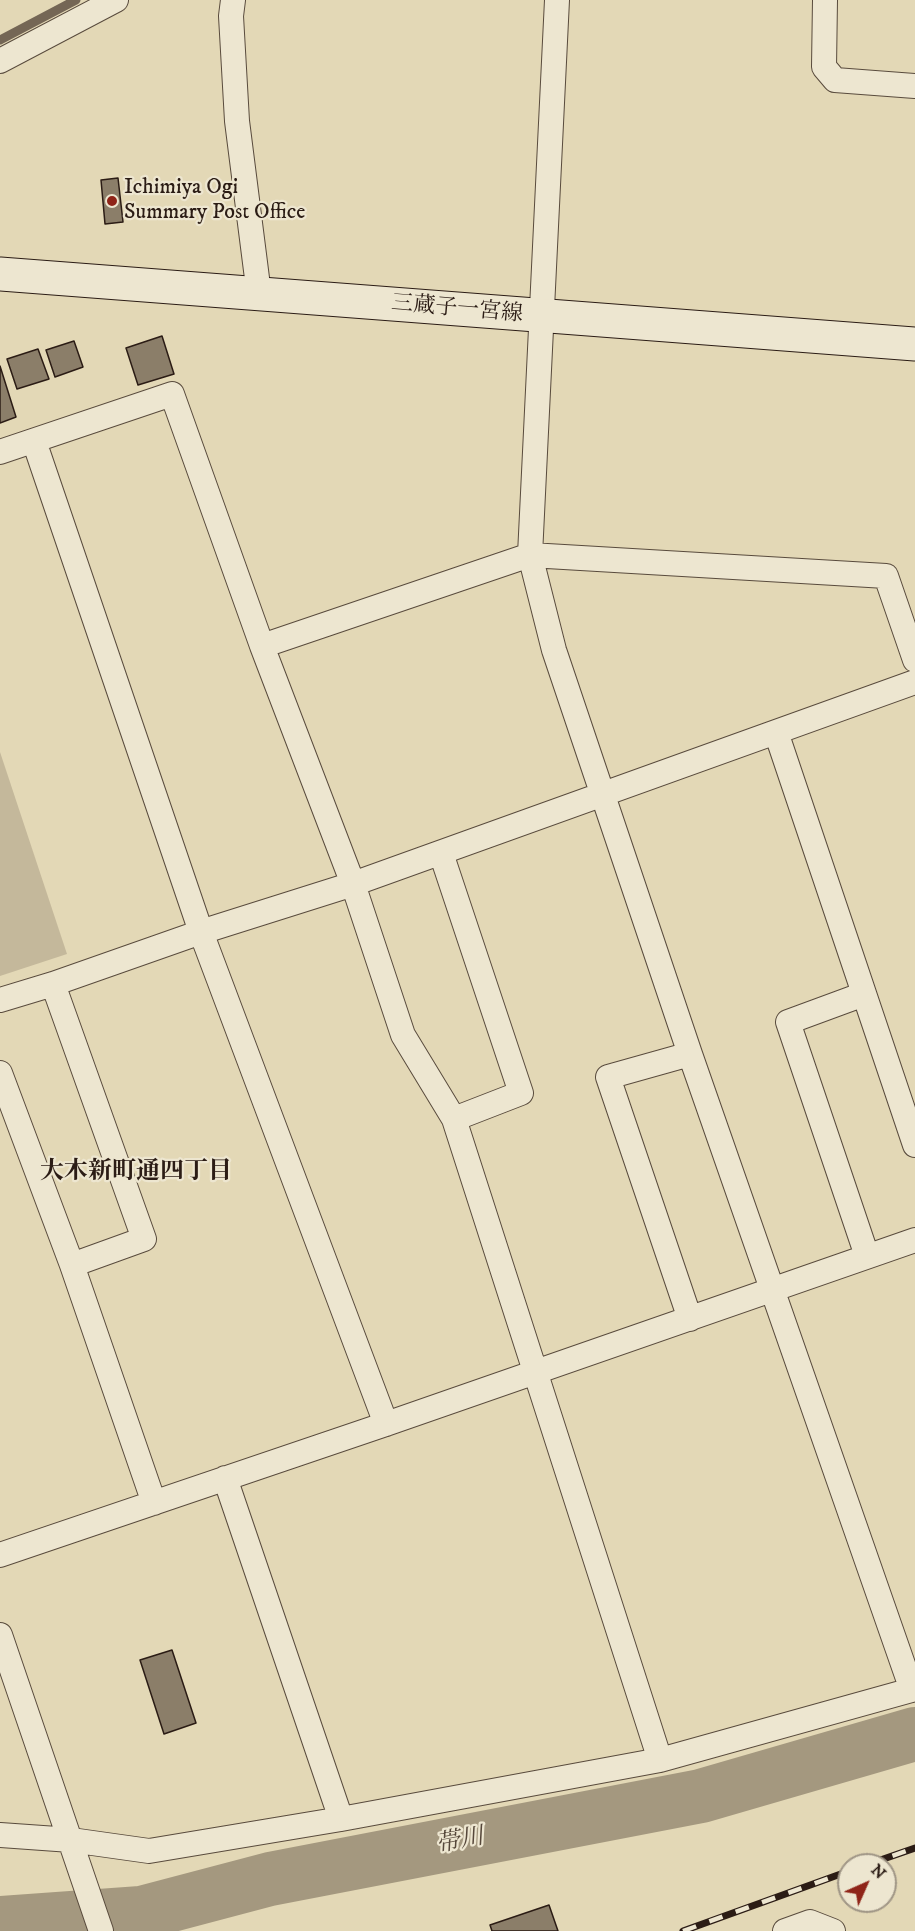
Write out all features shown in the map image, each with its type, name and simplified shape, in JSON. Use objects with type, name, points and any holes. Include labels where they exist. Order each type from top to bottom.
[{"type":"main road","name":"三蔵子一宮線","points":[[0,274],[915,344]]},
{"type":"street","points":[[0,61],[117,0]]},
{"type":"street","points":[[232,0],[237,121],[259,294]]},
{"type":"street","points":[[0,1835],[71,1840],[149,1851],[341,1819],[660,1760],[913,1689],[690,1054],[554,650],[530,555],[557,0]]},
{"type":"street","points":[[825,0],[824,68],[836,80],[915,86]]},
{"type":"street","points":[[0,452],[172,394],[262,646],[353,884],[403,1035],[454,1119],[660,1760]]},
{"type":"street","points":[[34,441],[201,932],[386,1424]]},
{"type":"street","points":[[262,646],[530,555],[886,576],[915,660]]},
{"type":"street","points":[[0,1000],[53,984],[201,932],[353,884],[915,682]]},
{"type":"street","points":[[776,732],[915,1145]]},
{"type":"street","points":[[441,853],[521,1093],[454,1119]]},
{"type":"street","points":[[53,984],[144,1239],[72,1265]]},
{"type":"street","points":[[864,994],[788,1022],[867,1256]]},
{"type":"street","points":[[690,1054],[608,1077],[690,1319]]},
{"type":"street","points":[[0,1073],[72,1265],[154,1503]]},
{"type":"street","points":[[0,1555],[915,1240]]},
{"type":"street","points":[[225,1478],[341,1819]]},
{"type":"street","points":[[0,1635],[101,1931]]},
{"type":"street","points":[[785,1931],[810,1922],[833,1931]]},
{"type":"shaded area","points":[[0,752],[67,954],[0,976]]},
{"type":"building","points":[[118,178],[123,222],[105,224],[101,180]]},
{"type":"building","points":[[162,336],[174,374],[138,385],[126,348]]},
{"type":"building","points":[[74,341],[83,367],[55,377],[46,350]]},
{"type":"building","points":[[38,349],[49,379],[17,389],[7,359]]},
{"type":"building","points":[[0,366],[16,417],[0,423]]},
{"type":"building","points":[[172,1650],[196,1723],[164,1734],[140,1660]]},
{"type":"building","points":[[549,1905],[558,1931],[492,1931],[490,1925]]},
{"type":"waterway","points":[[0,40],[76,0]]},
{"type":"waterway","name":"帯川","points":[[0,1923],[141,1913],[270,1879],[701,1796],[915,1734]]},
{"type":"railway","points":[[897,1854],[915,1848]]},
{"type":"railway","points":[[683,1931],[837,1875]]},
{"type":"place","name":"Ichimiya Ogi Summary Post Office","points":[[112,201]]},
{"type":"district","name":"大木新町通四丁目","points":[[136,1173]]}]
